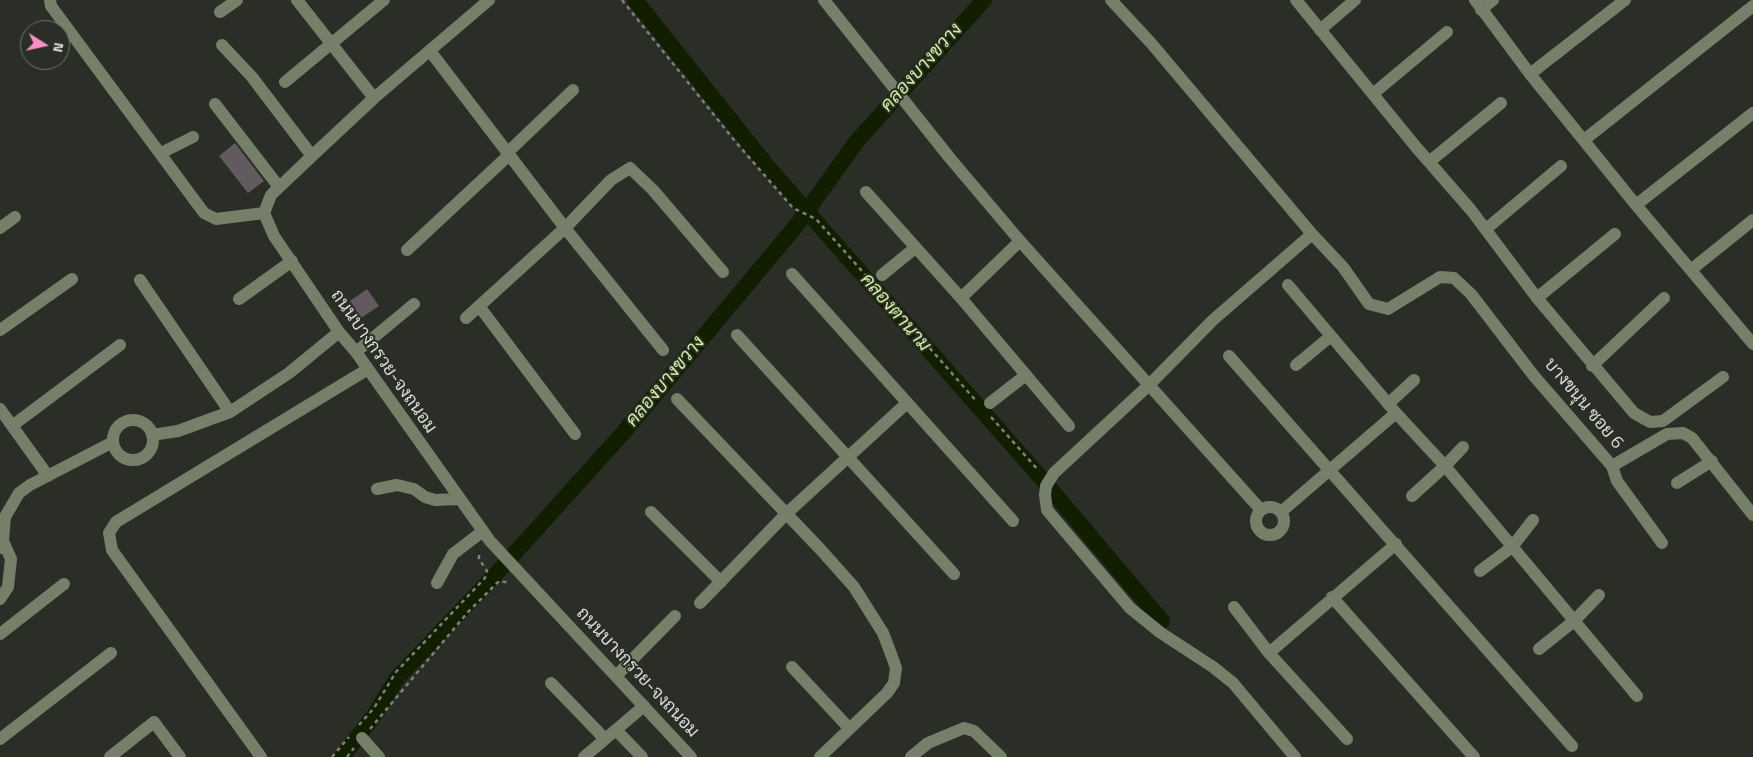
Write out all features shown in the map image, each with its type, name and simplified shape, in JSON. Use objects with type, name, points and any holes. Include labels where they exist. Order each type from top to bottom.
[{"type":"street","points":[[50,0],[56,14],[204,213],[216,219],[264,213],[271,195],[279,187],[374,98],[489,0]]},
{"type":"street","points":[[220,12],[237,0]]},
{"type":"street","points":[[296,0],[374,98]]},
{"type":"street","points":[[285,82],[384,0]]},
{"type":"street","points":[[824,0],[890,81],[948,157],[1020,241],[1261,510]]},
{"type":"street","name":"บางขนุน ซอย 6","points":[[1111,0],[1186,83],[1312,234],[1343,267],[1369,304],[1388,309],[1440,276],[1454,278],[1472,294],[1534,376],[1612,466],[1667,434],[1677,432],[1692,438],[1753,515]]},
{"type":"street","points":[[1296,0],[1486,229],[1537,298],[1592,366],[1634,413],[1650,422],[1662,421],[1671,417],[1723,376]]},
{"type":"street","points":[[1320,30],[1355,0]]},
{"type":"street","points":[[1493,0],[1478,5],[1530,74],[1636,205],[1750,335]]},
{"type":"street","points":[[1530,74],[1625,0]]},
{"type":"street","points":[[1584,140],[1753,6]]},
{"type":"street","points":[[1374,93],[1447,32]]},
{"type":"street","points":[[222,44],[252,77],[312,156]]},
{"type":"street","points":[[430,51],[472,103],[508,154],[565,228],[663,350]]},
{"type":"street","points":[[407,250],[573,90]]},
{"type":"street","points":[[1430,162],[1501,103]]},
{"type":"street","points":[[215,104],[279,187]]},
{"type":"street","points":[[1636,205],[1753,113]]},
{"type":"street","points":[[161,153],[193,137]]},
{"type":"street","points":[[1486,229],[1561,166]]},
{"type":"street","points":[[466,318],[565,228],[611,180],[630,168],[637,172],[723,272]]},
{"type":"street","points":[[866,192],[961,298],[1069,426]]},
{"type":"street","name":"ถนนบางกรวย-จงถนอม","points":[[264,213],[274,236],[339,332],[356,352],[486,536],[691,757]]},
{"type":"street","points":[[0,228],[15,217]]},
{"type":"street","points":[[1692,270],[1753,220]]},
{"type":"street","points":[[1295,757],[1233,683],[1213,666],[1161,633],[1130,608],[1047,510],[1046,486],[1054,473],[1149,385],[1213,320],[1312,234]]},
{"type":"street","points":[[1537,298],[1614,234]]},
{"type":"street","points":[[961,298],[1020,241]]},
{"type":"street","points":[[882,275],[915,248]]},
{"type":"street","points":[[238,299],[292,261]]},
{"type":"street","points":[[792,274],[1013,522]]},
{"type":"street","points":[[0,330],[72,279]]},
{"type":"street","points":[[140,280],[230,412]]},
{"type":"street","points":[[1288,285],[1392,408],[1446,466],[1637,696]]},
{"type":"street","points":[[1592,366],[1664,298]]},
{"type":"street","points":[[356,352],[414,304]]},
{"type":"street","points":[[479,306],[575,434]]},
{"type":"street","points":[[152,435],[178,431],[230,412],[282,378],[339,332]]},
{"type":"street","points":[[737,335],[954,574]]},
{"type":"street","points":[[1296,365],[1331,336]]},
{"type":"street","points":[[12,426],[120,346]]},
{"type":"street","points":[[1229,356],[1572,746]]},
{"type":"street","points":[[261,757],[112,550],[109,533],[116,522],[368,369]]},
{"type":"street","points":[[985,405],[1026,375]]},
{"type":"street","points":[[1281,512],[1330,472],[1392,408],[1414,380]]},
{"type":"street","points":[[677,399],[854,587],[883,633],[896,668],[894,683],[887,693],[820,757]]},
{"type":"street","points":[[700,603],[786,514],[907,403]]},
{"type":"street","points":[[0,409],[48,476]]},
{"type":"street","points":[[132,420],[145,424],[152,435],[153,442],[148,454],[136,460],[123,457],[115,448],[113,442],[114,435],[121,425],[132,420]]},
{"type":"street","points":[[0,599],[8,588],[11,559],[2,545],[5,517],[19,493],[113,442]]},
{"type":"street","points":[[1412,496],[1446,466],[1463,447]]},
{"type":"street","points":[[1677,483],[1712,461]]},
{"type":"street","points":[[1612,466],[1622,488],[1662,543]]},
{"type":"street","points":[[377,489],[396,485],[414,489],[425,497],[435,500],[459,498]]},
{"type":"street","points":[[1272,507],[1281,512],[1284,517],[1283,529],[1274,536],[1268,536],[1259,530],[1256,525],[1257,514],[1261,510],[1272,507]]},
{"type":"street","points":[[651,512],[721,582]]},
{"type":"street","points":[[1480,571],[1512,547],[1533,520]]},
{"type":"street","points":[[437,584],[453,554],[486,536]]},
{"type":"street","points":[[1269,653],[1396,544]]},
{"type":"street","points":[[0,634],[64,584]]},
{"type":"street","points":[[1539,649],[1574,621],[1599,595]]},
{"type":"street","points":[[1332,597],[1474,757]]},
{"type":"street","points":[[1234,607],[1269,653],[1347,739]]},
{"type":"street","points":[[616,676],[675,616]]},
{"type":"street","points":[[0,739],[111,654]]},
{"type":"street","points":[[792,667],[849,728]]},
{"type":"street","points":[[551,683],[605,739]]},
{"type":"street","points":[[584,757],[644,706]]},
{"type":"street","points":[[110,757],[154,722],[180,757]]},
{"type":"street","points":[[911,757],[928,743],[964,728],[974,731],[1001,757]]},
{"type":"street","points":[[616,730],[642,757]]},
{"type":"street","points":[[356,734],[379,757]]},
{"type":"path","points":[[622,0],[734,140],[793,208],[816,219],[985,405],[1044,477]]},
{"type":"path","points":[[347,757],[356,734],[396,672],[485,578],[487,571],[479,559],[478,553],[486,536]]},
{"type":"path","points":[[332,757],[356,734],[499,581],[512,584],[520,573]]},
{"type":"building","points":[[235,143],[264,181],[248,193],[219,156]]},
{"type":"building","points":[[367,289],[379,306],[361,318],[350,301]]},
{"type":"waterway","name":"คลองตานาม","points":[[635,0],[768,167],[1042,479],[1162,621]]},
{"type":"waterway","name":"คลองบางขวาง","points":[[342,757],[375,714],[397,678],[495,575],[623,433],[796,226],[857,141],[984,0]]}]
